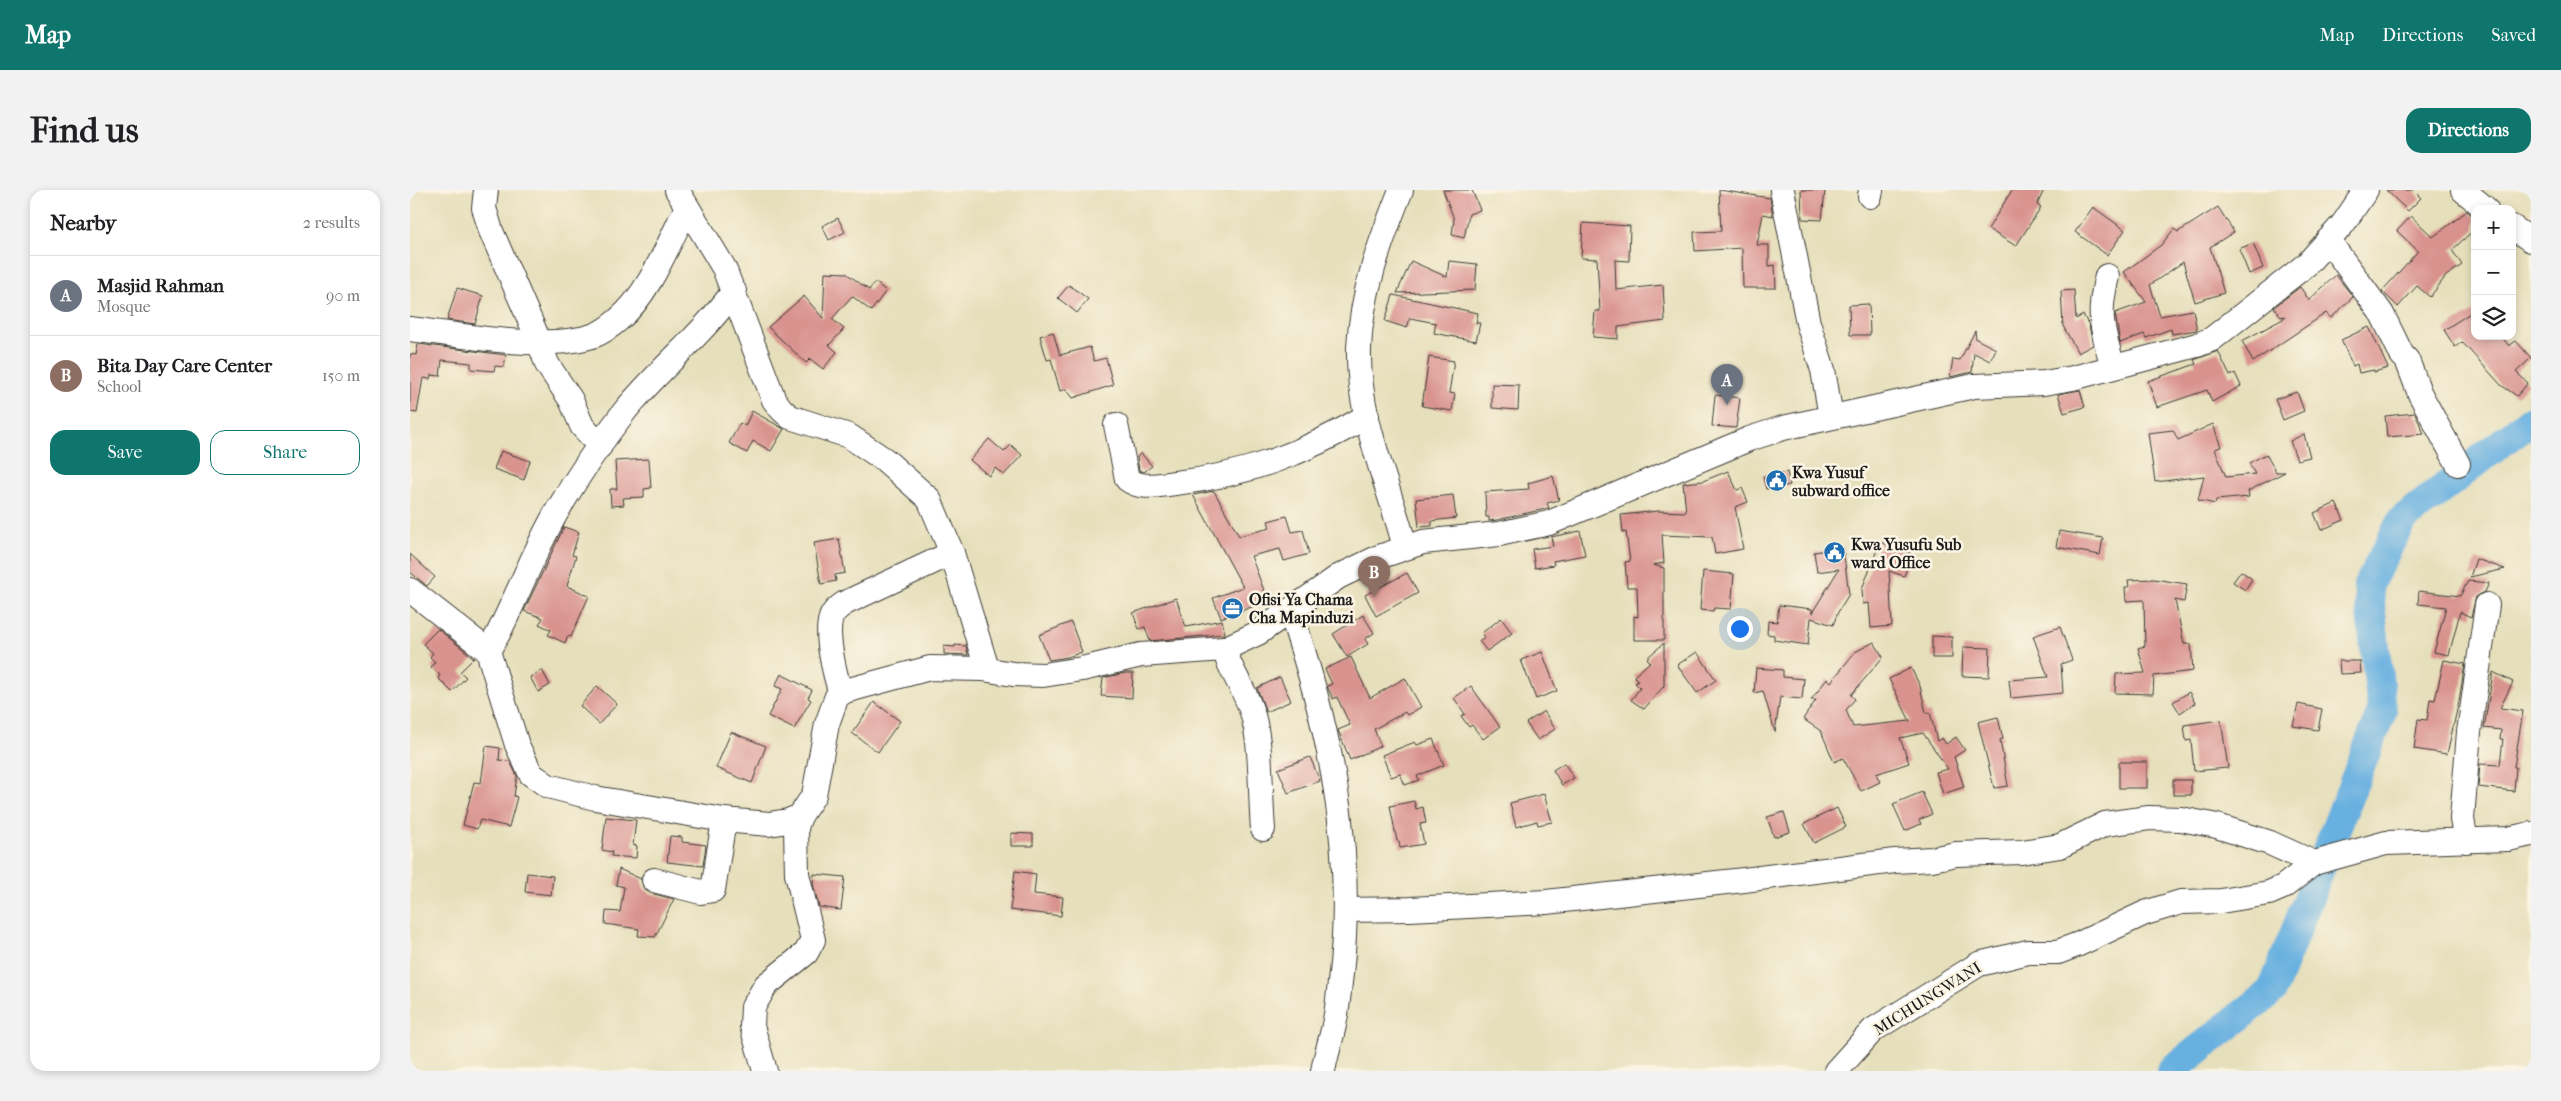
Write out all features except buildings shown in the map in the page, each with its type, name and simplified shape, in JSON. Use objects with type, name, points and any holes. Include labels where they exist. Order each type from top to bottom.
[{"type":"street","points":[[486,190],[484,208],[491,231],[539,341],[549,370],[571,400],[582,426],[600,446]]},
{"type":"street","points":[[1401,190],[1372,269],[1362,320],[1360,367],[1367,416],[1405,547]]},
{"type":"street","points":[[1782,190],[1808,323],[1822,370],[1831,417]]},
{"type":"street","points":[[763,1069],[751,1018],[755,1002],[766,985],[806,953],[813,940],[797,874],[796,828],[800,816],[814,795],[827,724],[837,696],[841,693],[861,685],[930,668],[987,669],[1013,674],[1043,675],[1082,669],[1141,655],[1224,649],[1258,633],[1338,577],[1405,547],[1423,542],[1499,534],[1549,523],[1749,438],[1783,428],[1974,386],[2044,383],[2073,378],[2212,339],[2307,264],[2343,224],[2366,190]]},
{"type":"street","points":[[2463,190],[2481,205]]},
{"type":"street","points":[[410,328],[454,335],[539,341],[573,340],[597,334],[619,320],[649,284],[682,199]]},
{"type":"street","points":[[682,199],[724,268],[774,400],[782,410],[790,417],[849,436],[885,460],[929,499],[952,553],[987,669]]},
{"type":"street","points":[[2516,230],[2531,240]]},
{"type":"street","points":[[2328,240],[2382,314],[2402,355],[2407,360],[2423,400],[2458,464]]},
{"type":"street","points":[[2107,276],[2100,320],[2113,367]]},
{"type":"street","points":[[488,651],[502,626],[555,515],[600,446],[624,413],[669,361],[718,311],[734,291]]},
{"type":"street","points":[[1116,425],[1127,479],[1133,484],[1151,486],[1214,479],[1250,470],[1326,440],[1367,416]]},
{"type":"street","points":[[841,693],[834,668],[830,634],[831,617],[835,611],[845,603],[952,553]]},
{"type":"street","points":[[410,590],[488,651],[517,745],[531,774],[548,786],[595,798],[724,820],[769,824],[788,821],[800,816]]},
{"type":"street","points":[[2466,841],[2462,818],[2469,732],[2487,606]]},
{"type":"street","points":[[1290,610],[1313,678],[1338,796],[1345,910],[1344,944],[1335,1020],[1323,1071]]},
{"type":"street","points":[[1224,649],[1228,665],[1245,690],[1254,718],[1259,756],[1263,829]]},
{"type":"street","points":[[1345,910],[1410,909],[1546,902],[1744,880],[1894,860],[1932,860],[1956,854],[2022,852],[2060,846],[2105,824],[2149,818],[2181,819],[2217,826],[2270,843],[2314,864],[2386,843],[2508,839],[2531,834]]},
{"type":"street","points":[[654,880],[701,892],[713,890],[724,820]]},
{"type":"street","name":"MICHUNGWANI","points":[[1836,1071],[1854,1060],[1873,1030],[1979,964],[2028,952],[2058,952],[2145,913],[2182,902],[2221,901],[2269,893],[2283,887],[2314,864]]},
{"type":"waterway","points":[[2171,1071],[2272,991],[2382,711],[2368,585],[2402,520],[2531,420]]},
{"type":"place","name":"Masjid Rahman","points":[[1727,405]]},
{"type":"place","name":"Kwa Yusuf subward office","points":[[1776,481]]},
{"type":"place","name":"Kwa Yusufu Sub ward Office","points":[[1835,553]]},
{"type":"place","name":"Bita Day Care Center","points":[[1374,597]]},
{"type":"place","name":"Ofisi Ya Chama Cha Mapinduzi","points":[[1233,608]]}]
